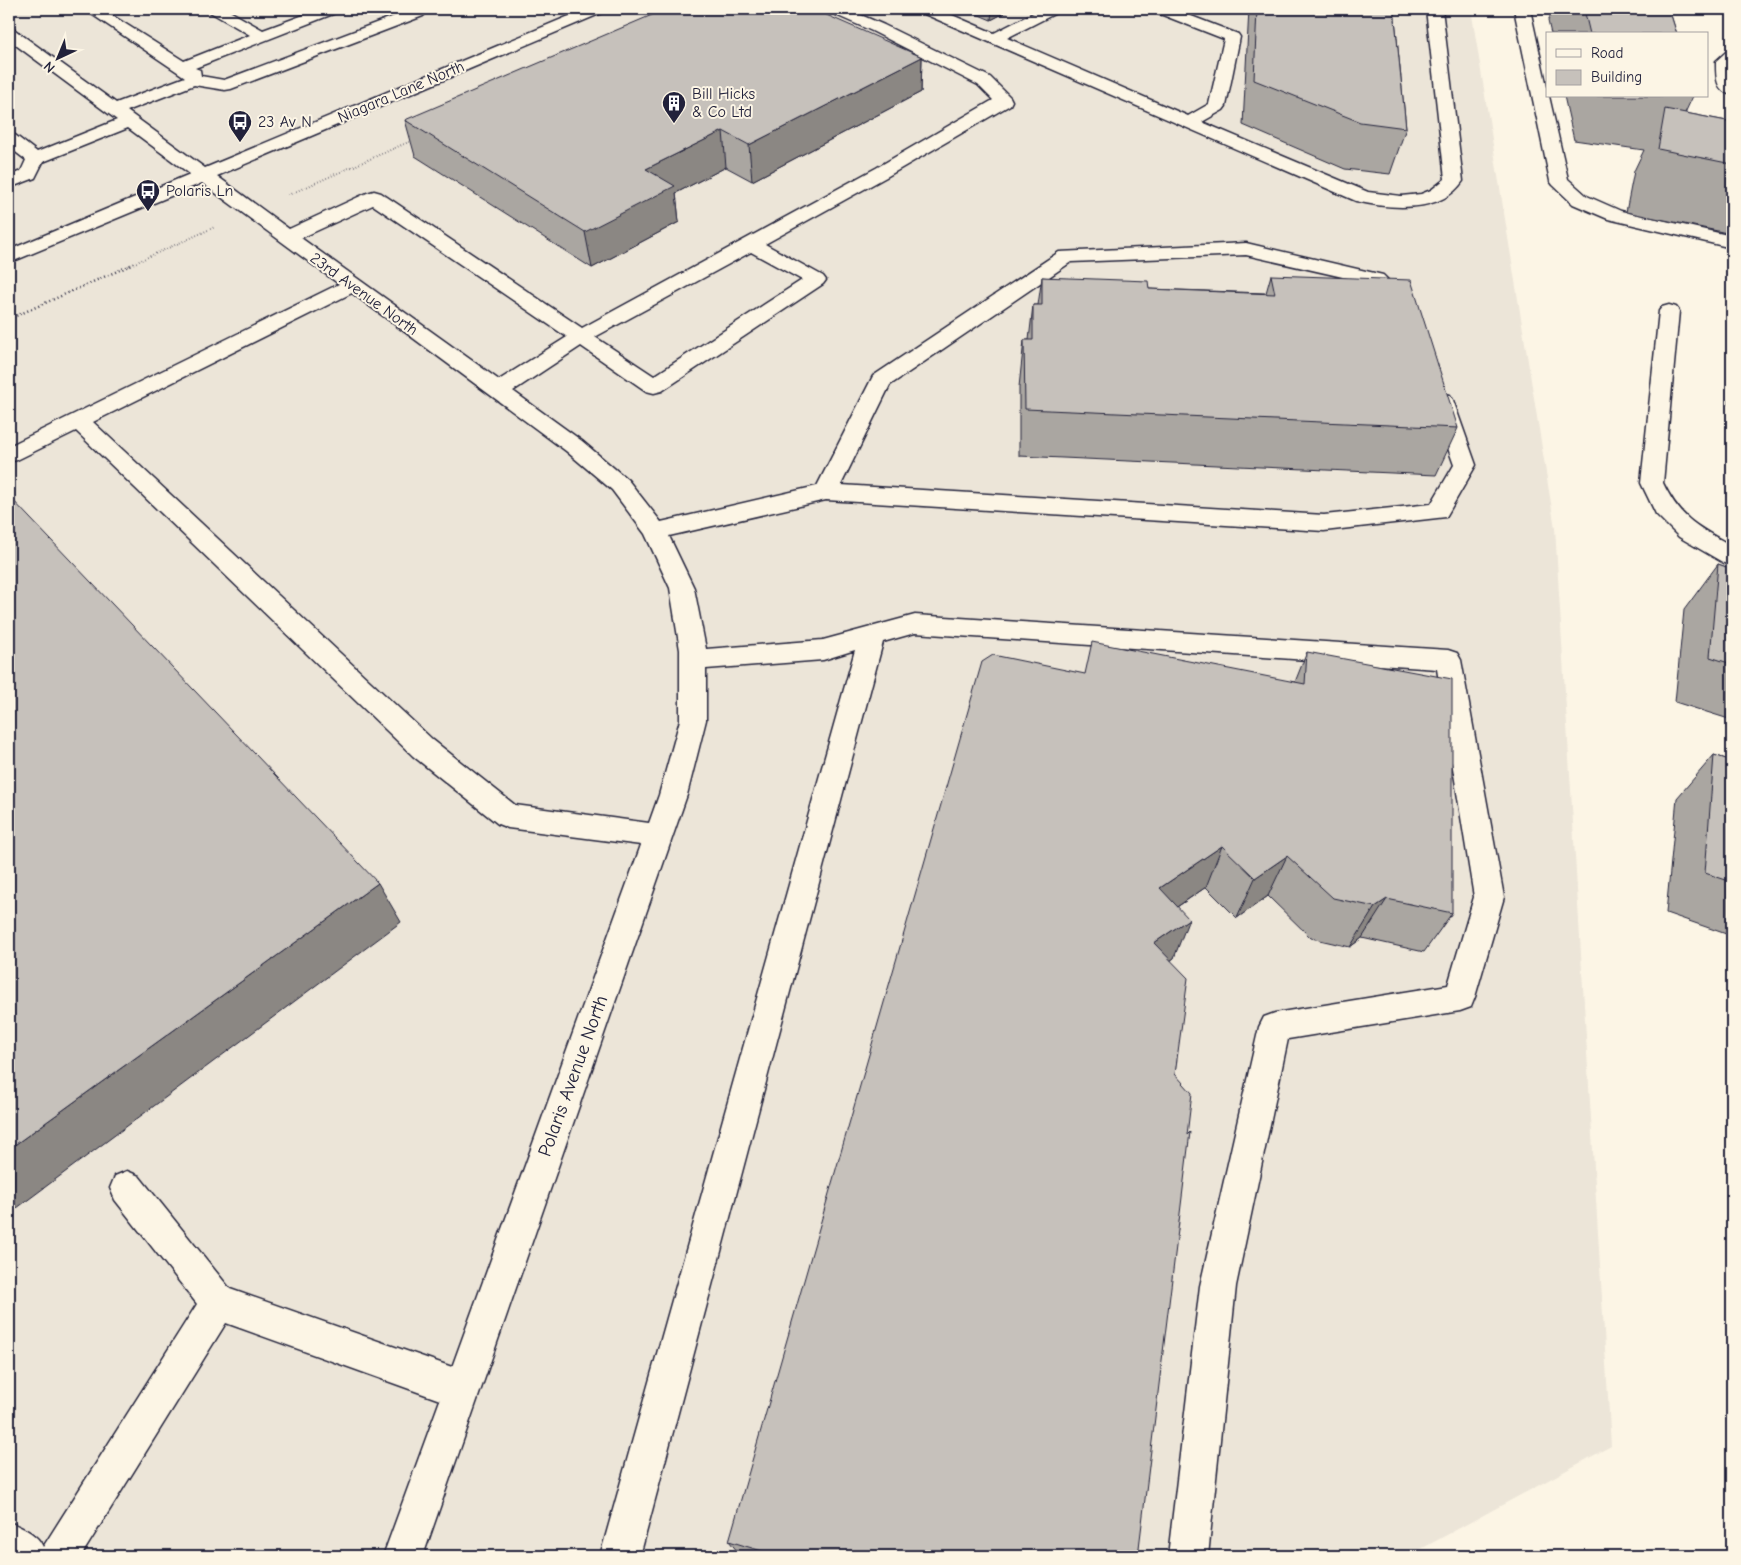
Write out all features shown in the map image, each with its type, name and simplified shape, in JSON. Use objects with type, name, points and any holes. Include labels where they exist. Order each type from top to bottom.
[{"type":"street","points":[[92,9],[194,74],[192,80]]},
{"type":"street","points":[[215,9],[262,36]]},
{"type":"street","points":[[182,67],[334,9]]},
{"type":"street","points":[[9,183],[29,174],[35,159],[192,80],[226,85],[422,9]]},
{"type":"street","name":"Niagara Lane North","points":[[9,257],[599,9]]},
{"type":"street","points":[[497,391],[582,336],[751,244],[1004,101],[984,81],[878,28],[834,9]]},
{"type":"street","points":[[924,9],[1363,197],[1386,201],[1412,200],[1438,194],[1454,181],[1434,9]]},
{"type":"street","points":[[994,40],[1053,9]]},
{"type":"street","points":[[1160,9],[1232,37],[1217,106],[1188,123]]},
{"type":"street","points":[[1522,9],[1559,181],[1580,200],[1614,215],[1732,242]]},
{"type":"street","name":"23rd Avenue North","points":[[9,32],[574,446],[620,486],[655,531],[682,588]]},
{"type":"street","points":[[1732,55],[1724,61],[1725,83],[1732,90]]},
{"type":"street","points":[[9,139],[35,159]]},
{"type":"street","points":[[287,237],[374,197],[654,386],[816,280],[751,244]]},
{"type":"street","points":[[826,492],[881,381],[1066,256],[1246,249],[1376,279],[1412,315],[1415,324]]},
{"type":"street","points":[[9,455],[353,285]]},
{"type":"street","points":[[1669,310],[1652,483],[1664,508],[1687,531],[1732,557]]},
{"type":"street","points":[[655,531],[826,492],[1324,523],[1438,511],[1465,465],[1435,380]]},
{"type":"street","points":[[78,420],[423,748],[508,816],[659,836]]},
{"type":"street","name":"Polaris Avenue North","points":[[403,1556],[673,795],[693,720],[693,660],[682,588]]},
{"type":"street","points":[[693,660],[822,650],[916,624],[1448,660],[1489,897],[1460,997],[1275,1028],[1218,1286],[1188,1556]]},
{"type":"street","points":[[620,1556],[872,636]]},
{"type":"street","points":[[127,1188],[218,1303],[462,1388]]},
{"type":"street","points":[[59,1556],[218,1303]]},
{"type":"street","points":[[9,1542],[27,1556]]},
{"type":"path","points":[[283,197],[420,137]]},
{"type":"path","points":[[9,319],[216,226]]},
{"type":"shaded area","points":[[9,9],[1471,9],[1555,528],[1611,1446],[1408,1556],[9,1556]]},
{"type":"building","name":"Bill Hicks & Co Ltd","points":[[666,9],[813,9],[922,57],[749,145],[723,131],[646,169],[675,186],[585,232],[405,120]]},
{"type":"building","points":[[1257,9],[1394,9],[1406,128],[1360,122],[1254,80]]},
{"type":"building","points":[[1584,9],[1669,9],[1676,32],[1590,32]]},
{"type":"building","points":[[1665,109],[1732,122],[1732,164],[1658,149]]},
{"type":"building","points":[[1271,275],[1411,280],[1458,428],[1025,409],[1024,340],[1033,340],[1033,305],[1042,305],[1042,277],[1148,281],[1149,289],[1275,294]]},
{"type":"building","points":[[9,496],[378,883],[9,1149]]},
{"type":"building","points":[[1718,564],[1732,569],[1732,664],[1710,657]]},
{"type":"building","points":[[1092,642],[1305,684],[1307,652],[1452,679],[1452,913],[1387,899],[1375,907],[1333,898],[1287,856],[1255,878],[1222,846],[1160,888],[1189,919],[1154,943],[1188,978],[1175,1074],[1192,1093],[1187,1135],[1190,1132],[1138,1556],[778,1556],[729,1541],[982,662],[993,655],[1085,674]]},
{"type":"building","points":[[1714,755],[1732,761],[1732,882],[1705,873]]},
{"type":"place","name":"Bill Hicks & Co Ltd","points":[[674,124]]},
{"type":"place","name":"23 Av N","points":[[240,143]]},
{"type":"place","name":"Polaris Ln","points":[[148,212]]}]
